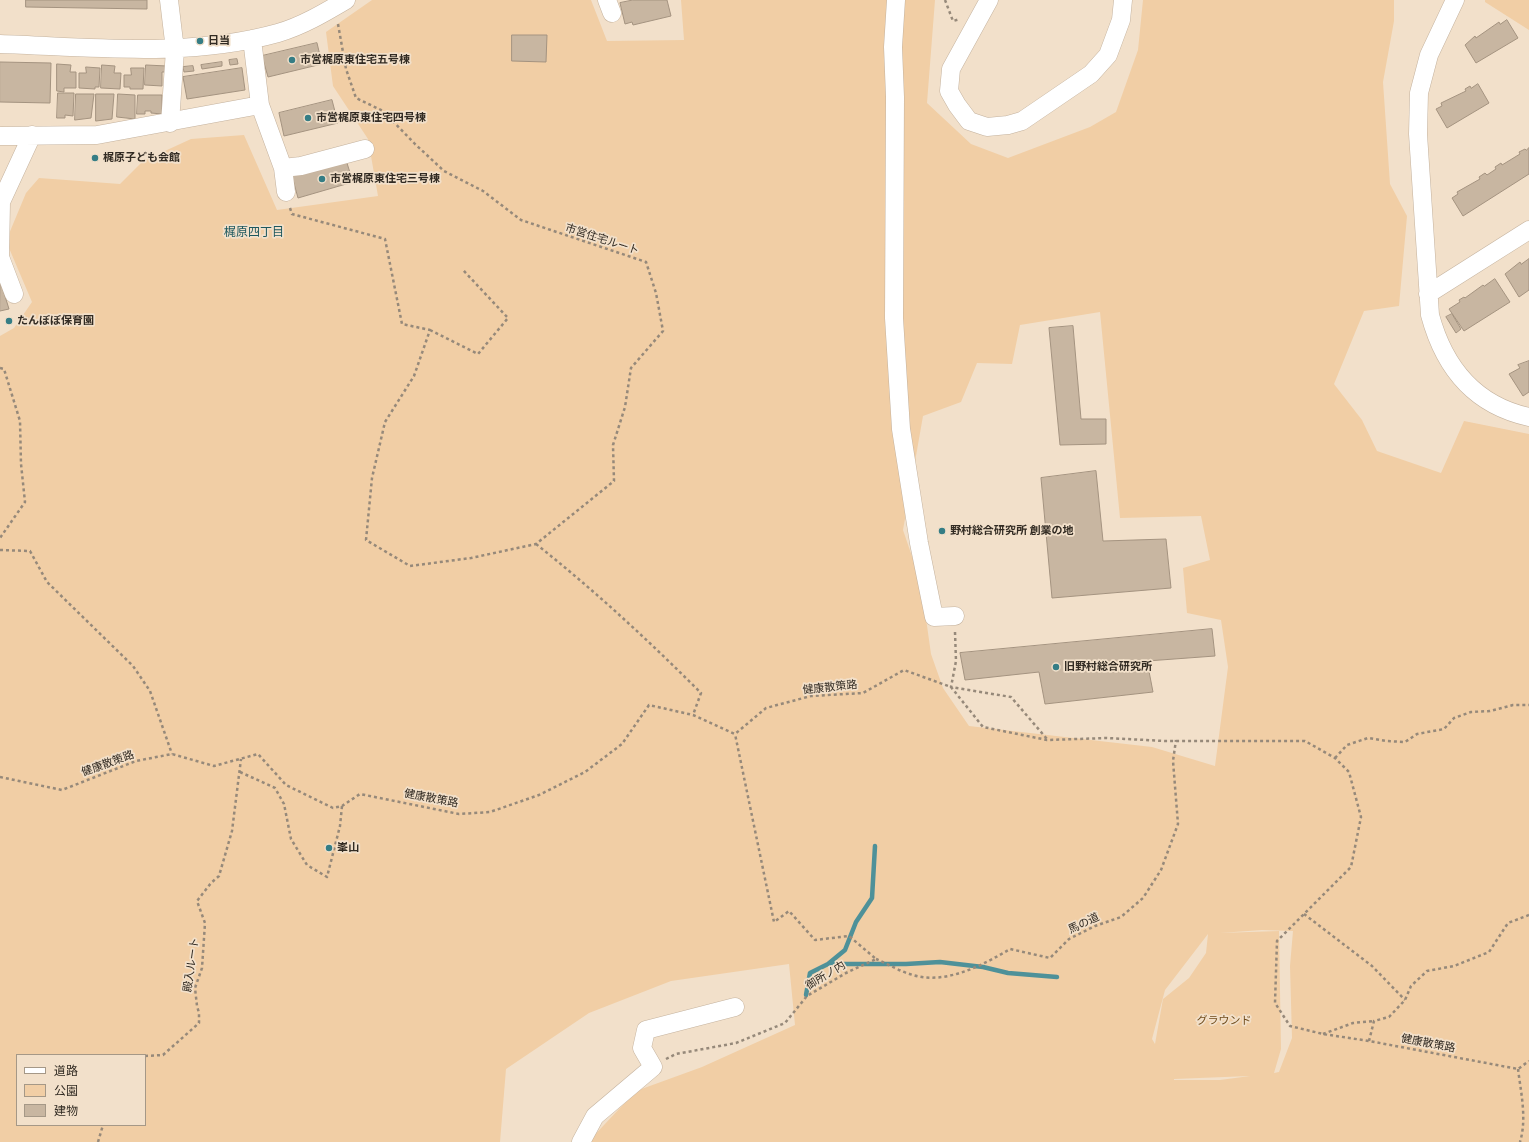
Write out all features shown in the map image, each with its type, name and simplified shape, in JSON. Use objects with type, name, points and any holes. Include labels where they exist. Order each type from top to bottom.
[{"type":"street","points":[[169,0],[175,50],[170,123]]},
{"type":"street","points":[[896,0],[893,47],[895,98],[894,311],[901,429],[919,543],[934,617],[955,616]]},
{"type":"street","points":[[989,0],[951,69],[949,91],[969,121],[987,127],[1022,121],[1091,74],[1108,55],[1121,20],[1123,0]]},
{"type":"street","points":[[1455,0],[1429,56],[1419,93],[1418,134],[1430,315],[1436,337],[1457,373],[1470,389],[1512,413],[1529,417]]},
{"type":"street","points":[[0,44],[175,50],[252,39],[279,33],[310,21],[341,3]]},
{"type":"street","points":[[252,39],[260,105],[283,168],[286,192]]},
{"type":"street","points":[[0,136],[97,135],[170,123],[260,105]]},
{"type":"street","points":[[14,294],[0,256],[1,202],[32,135]]},
{"type":"street","points":[[283,168],[301,166],[364,149]]},
{"type":"street","points":[[1428,294],[1529,230]]},
{"type":"street","points":[[581,1142],[595,1116],[653,1067],[642,1048],[646,1030],[735,1007]]},
{"type":"path","points":[[945,0],[953,21],[981,16]]},
{"type":"path","name":"市営住宅ルート","points":[[341,3],[339,38],[346,69],[356,98],[384,111],[415,144],[444,171],[484,191],[521,220],[646,262],[656,294],[663,331],[631,368],[625,407],[613,445],[614,481],[536,544]]},
{"type":"path","points":[[286,192],[292,214],[385,239],[402,324],[430,330],[478,354],[508,318],[463,270]]},
{"type":"path","points":[[430,330],[414,376],[385,422],[372,478],[366,540],[410,566],[471,558],[536,544],[595,592],[652,643],[701,692],[693,715]]},
{"type":"path","points":[[0,368],[4,369],[20,421],[21,464],[25,502],[0,538]]},
{"type":"path","points":[[0,550],[30,551],[47,582],[133,666],[150,692],[172,754]]},
{"type":"path","points":[[955,616],[956,661],[952,687],[1011,696],[1047,740]]},
{"type":"path","name":"健康散策路","points":[[0,777],[62,790],[136,760],[172,754],[214,766],[258,754],[286,785],[333,808],[342,806],[360,794],[459,814],[490,812],[539,795],[585,772],[622,744],[649,705],[693,715],[735,734],[766,708],[811,696],[863,693],[904,670],[952,687],[984,727],[1047,740],[1107,738],[1305,741],[1335,758],[1349,772],[1361,817],[1351,867],[1277,941],[1275,1003],[1290,1026],[1322,1034],[1369,1041],[1518,1069]]},
{"type":"path","points":[[1335,758],[1347,745],[1368,738],[1405,742],[1417,734],[1444,729],[1454,718],[1471,712],[1490,711],[1514,705],[1529,705]]},
{"type":"path","points":[[735,734],[774,922],[789,911],[815,940],[849,936],[876,959]]},
{"type":"path","name":"馬の道","points":[[876,959],[913,975],[936,978],[972,968],[991,960],[1010,949],[1050,958],[1069,939],[1121,917],[1144,898],[1161,870],[1178,824],[1173,761],[1176,740]]},
{"type":"path","name":"殿入ルート","points":[[146,1056],[163,1055],[199,1023],[200,1013],[197,1006],[195,988],[202,968],[205,923],[196,901],[219,876],[232,831],[242,759]]},
{"type":"path","points":[[240,772],[275,788],[284,804],[290,838],[307,865],[327,877],[340,826],[342,806]]},
{"type":"path","points":[[1304,914],[1372,966],[1405,1000]]},
{"type":"path","points":[[1322,1034],[1353,1023],[1374,1021],[1389,1017],[1405,1000],[1411,986],[1427,971],[1454,966],[1489,952],[1508,922],[1529,914]]},
{"type":"path","name":"御所ノ内","points":[[653,1067],[676,1054],[736,1044],[785,1023],[807,996],[846,973],[876,959]]},
{"type":"path","points":[[1369,1041],[1374,1021]]},
{"type":"path","points":[[1520,1142],[1524,1130],[1518,1069],[1529,1061]]},
{"type":"path","points":[[98,1142],[103,1126]]},
{"type":"green space","name":"グラウンド","points":[[372,0],[591,0],[607,41],[684,40],[681,0],[935,0],[927,103],[971,144],[1008,158],[1090,127],[1116,112],[1138,50],[1143,0],[1394,0],[1394,21],[1383,82],[1390,184],[1407,216],[1399,306],[1364,311],[1334,384],[1362,420],[1377,451],[1441,473],[1464,421],[1529,434],[1529,1142],[588,1142],[636,1091],[702,1067],[795,1025],[789,964],[671,981],[589,1013],[506,1069],[500,1142],[0,1142],[0,336],[14,328],[32,302],[6,241],[26,193],[39,178],[120,184],[143,161],[191,139],[244,135],[277,210],[378,196],[368,139],[333,86],[326,32]],"holes":[[[1100,312],[1120,518],[1201,516],[1210,560],[1183,568],[1187,613],[1221,620],[1228,667],[1215,766],[1152,747],[969,726],[943,688],[931,654],[921,583],[903,530],[923,416],[961,402],[977,363],[1012,364],[1020,325]],[[1262,930],[1293,931],[1290,966],[1292,1038],[1279,1072],[1274,1073],[1281,1049],[1279,931],[1220,933]],[[1208,934],[1206,953],[1189,978],[1163,999],[1155,1044],[1152,1039],[1165,990]],[[1250,1076],[1220,1080],[1174,1079]]]},
{"type":"green space","points":[[1485,0],[1529,0],[1529,30],[1485,2]]},
{"type":"building","points":[[26,0],[147,0],[147,9],[26,7]]},
{"type":"building","points":[[633,0],[667,0],[671,16],[633,25],[632,22],[625,24],[620,3]]},
{"type":"building","points":[[1507,20],[1518,38],[1476,63],[1465,45],[1475,36],[1476,38],[1499,22],[1500,24]]},
{"type":"building","points":[[512,35],[547,35],[546,62],[512,61]]},
{"type":"building","name":"市営梶原東住宅五号棟","points":[[317,43],[322,64],[268,77],[262,56]]},
{"type":"building","points":[[237,59],[238,64],[230,65],[229,60]]},
{"type":"building","points":[[0,62],[51,63],[50,103],[0,102]]},
{"type":"building","points":[[222,62],[222,66],[202,69],[201,65]]},
{"type":"building","points":[[57,64],[71,65],[70,72],[76,72],[76,88],[64,88],[64,92],[57,91]]},
{"type":"building","points":[[102,65],[115,66],[114,73],[121,73],[120,89],[101,88]]},
{"type":"building","points":[[146,65],[167,66],[167,72],[162,72],[162,86],[145,85]]},
{"type":"building","points":[[193,66],[194,71],[184,72],[183,67]]},
{"type":"building","points":[[86,67],[100,68],[99,87],[95,87],[95,89],[79,88],[79,73],[86,73]]},
{"type":"building","points":[[131,68],[144,68],[143,89],[130,89],[130,87],[124,87],[124,75],[131,75]]},
{"type":"building","points":[[242,68],[245,90],[187,99],[183,77]]},
{"type":"building","points":[[1478,84],[1489,103],[1447,128],[1436,109],[1442,106],[1441,103],[1466,91],[1465,89],[1470,86],[1471,88]]},
{"type":"building","points":[[58,93],[74,93],[73,116],[65,115],[65,118],[57,118]]},
{"type":"building","points":[[76,94],[94,94],[91,118],[75,120]]},
{"type":"building","points":[[96,94],[114,94],[112,119],[96,121]]},
{"type":"building","points":[[118,94],[135,95],[135,119],[117,117]]},
{"type":"building","points":[[138,95],[162,95],[162,114],[145,111],[145,114],[137,114]]},
{"type":"building","name":"市営梶原東住宅四号棟","points":[[332,100],[338,123],[284,136],[279,113]]},
{"type":"building","points":[[1529,148],[1529,174],[1463,216],[1452,198],[1458,194],[1457,192],[1480,179],[1479,177],[1485,173],[1487,175],[1496,169],[1495,167],[1501,163],[1502,165],[1520,154],[1519,152]]},
{"type":"building","name":"市営梶原東住宅三号棟","points":[[346,160],[353,182],[298,198],[292,176]]},
{"type":"building","points":[[1529,259],[1529,290],[1519,297],[1505,274],[1520,262],[1521,264]]},
{"type":"building","points":[[1495,279],[1510,302],[1464,331],[1449,309],[1460,302],[1459,300],[1464,297],[1465,298],[1483,285],[1484,286]]},
{"type":"building","points":[[0,280],[9,309],[0,311]]},
{"type":"building","points":[[1452,314],[1461,329],[1456,333],[1446,317]]},
{"type":"building","points":[[1073,326],[1081,419],[1106,419],[1106,444],[1060,445],[1049,328]]},
{"type":"building","points":[[1529,361],[1529,392],[1523,396],[1509,374],[1520,368],[1518,365]]},
{"type":"building","points":[[1096,471],[1103,541],[1166,539],[1171,588],[1052,598],[1041,478]]},
{"type":"building","name":"旧野村総合研究所","points":[[1212,629],[1215,656],[1147,661],[1153,692],[1045,704],[1039,672],[965,680],[960,653]]},
{"type":"waterway","points":[[806,995],[810,973],[828,964],[845,950],[856,922],[872,898],[875,846]]},
{"type":"waterway","points":[[828,964],[906,964],[940,962],[983,967],[1008,973],[1057,977]]},
{"type":"place","name":"日当","points":[[200,41]]},
{"type":"place","name":"市営梶原東住宅五号棟","points":[[292,60]]},
{"type":"place","name":"市営梶原東住宅四号棟","points":[[308,118]]},
{"type":"place","name":"梶原子ども会館","points":[[95,158]]},
{"type":"place","name":"市営梶原東住宅三号棟","points":[[322,179]]},
{"type":"place","name":"たんぽぽ保育園","points":[[9,321]]},
{"type":"place","name":"野村総合研究所 創業の地","points":[[942,531]]},
{"type":"place","name":"旧野村総合研究所","points":[[1056,667]]},
{"type":"place","name":"峯山","points":[[329,848]]},
{"type":"district","name":"梶原四丁目","points":[[254,233]]}]
